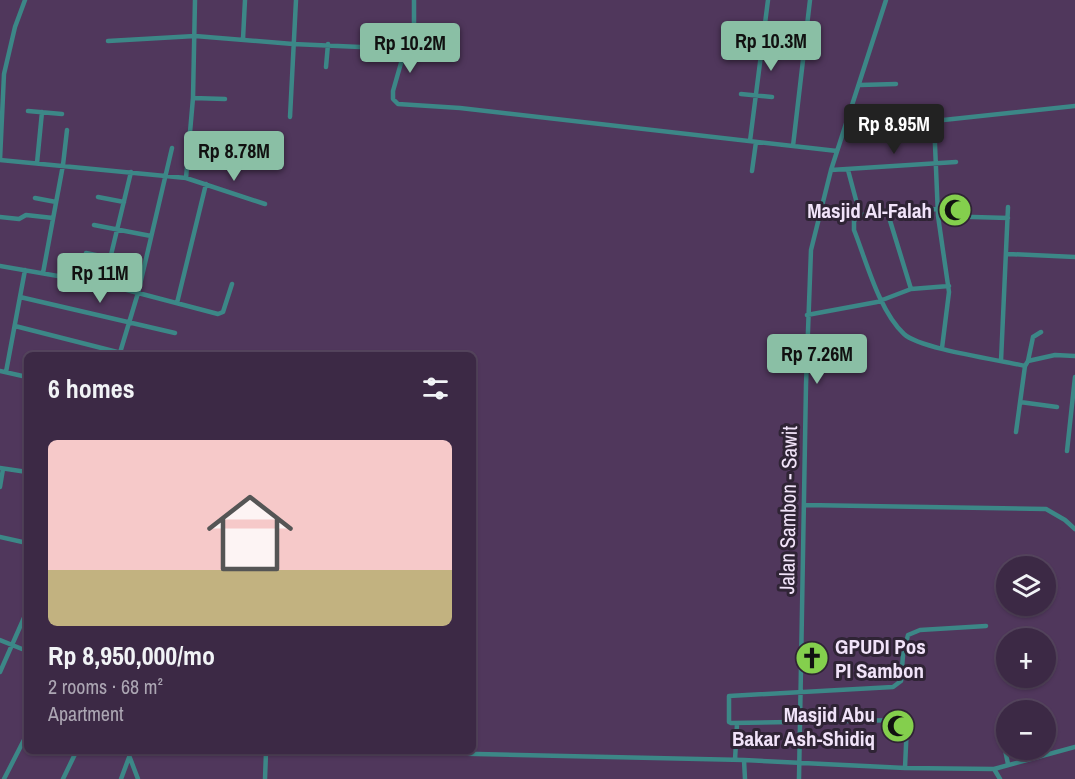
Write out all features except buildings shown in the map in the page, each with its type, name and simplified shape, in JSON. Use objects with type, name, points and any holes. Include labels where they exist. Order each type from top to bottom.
[{"type":"street","points":[[26,0],[15,27],[4,74],[0,160],[186,178],[265,204]]},
{"type":"street","points":[[186,178],[193,98],[195,0]]},
{"type":"street","points":[[243,39],[245,0]]},
{"type":"street","points":[[290,117],[296,0]]},
{"type":"street","points":[[414,0],[414,26],[393,91],[393,99],[399,104],[460,108],[837,151]]},
{"type":"street","points":[[752,171],[756,95],[768,0]]},
{"type":"street","points":[[793,146],[810,0]]},
{"type":"street","name":"Jalan Sambon - Sawit","points":[[799,779],[807,315],[812,243],[831,170],[886,0]]},
{"type":"street","points":[[108,40],[195,36],[293,44],[405,49]]},
{"type":"street","points":[[750,36],[779,39]]},
{"type":"street","points":[[326,67],[328,44]]},
{"type":"street","points":[[860,85],[897,84]]},
{"type":"street","points":[[741,94],[772,97]]},
{"type":"street","points":[[193,98],[225,99]]},
{"type":"street","points":[[942,348],[949,286],[938,216],[933,122],[937,119],[1075,106]]},
{"type":"street","points":[[28,111],[62,114]]},
{"type":"street","points":[[38,163],[42,112]]},
{"type":"street","points":[[43,273],[63,165],[67,130]]},
{"type":"street","points":[[120,352],[138,293],[172,148]]},
{"type":"street","points":[[831,170],[956,162]]},
{"type":"street","points":[[848,170],[860,215]]},
{"type":"street","points":[[104,284],[131,172]]},
{"type":"street","points":[[177,303],[206,184]]},
{"type":"street","points":[[98,197],[124,202]]},
{"type":"street","points":[[35,198],[56,202]]},
{"type":"street","points":[[1001,361],[1008,254],[1008,207]]},
{"type":"street","points":[[938,209],[860,215],[854,221],[854,230],[882,300],[906,336],[942,348],[1026,364],[1055,355],[1075,356]]},
{"type":"street","points":[[888,214],[911,289]]},
{"type":"street","points":[[0,217],[19,219],[26,215],[53,218]]},
{"type":"street","points":[[938,216],[1008,218]]},
{"type":"street","points":[[94,225],[151,236]]},
{"type":"street","points":[[86,253],[110,258]]},
{"type":"street","points":[[1008,254],[1075,256]]},
{"type":"street","points":[[0,266],[104,284],[221,313],[232,284]]},
{"type":"street","points":[[24,376],[3,371],[15,326],[25,270]]},
{"type":"street","points":[[807,315],[882,300],[911,289],[949,286]]},
{"type":"street","points":[[20,297],[175,333]]},
{"type":"street","points":[[15,326],[112,352]]},
{"type":"street","points":[[1016,432],[1031,340],[1041,332]]},
{"type":"street","points":[[1067,451],[1075,379]]},
{"type":"street","points":[[1020,402],[1057,407]]},
{"type":"street","points":[[0,487],[1,468],[24,472]]},
{"type":"street","points":[[805,505],[1046,510],[1065,520],[1075,529]]},
{"type":"street","points":[[0,538],[24,542]]},
{"type":"street","points":[[0,672],[24,618]]},
{"type":"street","points":[[905,768],[908,732],[905,720],[737,724],[729,722],[730,695],[893,687],[901,681],[903,655],[908,635],[920,630],[986,626]]},
{"type":"street","points":[[0,640],[24,650]]},
{"type":"street","points":[[735,760],[737,724]]},
{"type":"street","points":[[4,779],[24,740]]},
{"type":"street","points":[[476,754],[994,769],[1075,747]]},
{"type":"street","points":[[63,779],[75,754]]},
{"type":"street","points":[[121,779],[131,754]]},
{"type":"street","points":[[265,779],[266,754]]},
{"type":"street","points":[[130,758],[138,779]]},
{"type":"street","points":[[744,760],[745,779]]},
{"type":"street","points":[[1008,760],[1008,764]]},
{"type":"street","points":[[994,769],[1000,779]]},
{"type":"place","name":"Masjid Al-Falah","points":[[955,210]]},
{"type":"place","name":"GPUDI Pos PI Sambon","points":[[812,658]]},
{"type":"place","name":"Masjid Abu Bakar Ash-Shidiq","points":[[898,726]]}]
